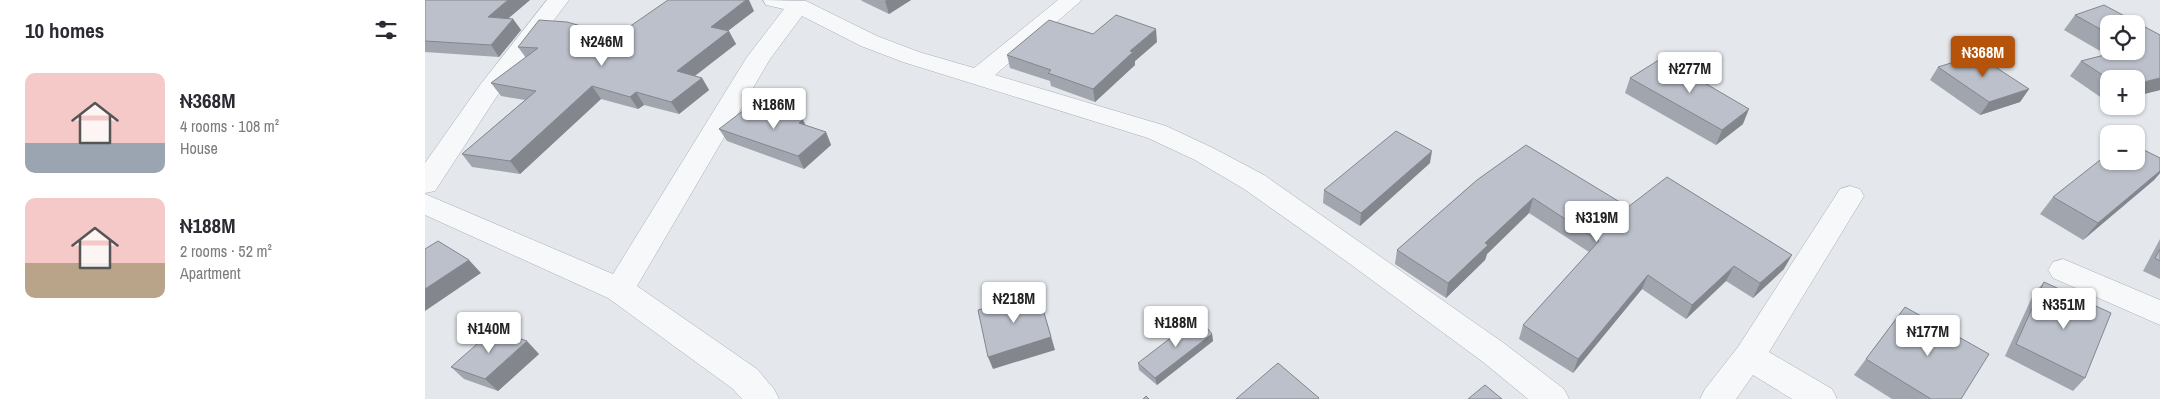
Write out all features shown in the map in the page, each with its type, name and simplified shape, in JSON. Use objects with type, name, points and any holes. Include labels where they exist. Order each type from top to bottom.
[{"type":"street","points":[[425,184],[525,41],[558,0]]},
{"type":"street","points":[[978,77],[1071,0]]},
{"type":"street","points":[[619,290],[749,72],[785,2],[869,41],[911,57],[1157,132],[1204,154],[1246,178],[1356,253],[1471,336],[1552,399]]},
{"type":"street","points":[[1717,399],[1749,356],[1850,196]]},
{"type":"street","points":[[425,204],[619,290],[745,379],[762,399]]},
{"type":"street","points":[[2063,270],[2160,313]]},
{"type":"street","points":[[1749,356],[1820,399]]},
{"type":"building","points":[[425,0],[508,0],[488,17],[513,19],[491,45],[425,41]]},
{"type":"building","points":[[668,0],[746,0],[711,27],[729,31],[677,71],[702,78],[671,102],[636,92],[630,97],[592,86],[510,161],[462,154],[536,91],[491,83],[538,48],[518,47],[539,20],[567,22],[616,36]]},
{"type":"building","points":[[2104,5],[2123,15],[2100,15],[2100,29],[2075,15]]},
{"type":"building","points":[[1116,15],[1156,29],[1130,51],[1133,52],[1093,89],[1048,73],[1051,70],[1007,55],[1049,20],[1093,34]]},
{"type":"building","points":[[2145,27],[2160,35],[2160,78],[2145,82],[2145,70],[2100,70],[2100,73],[2081,61],[2100,56],[2100,60],[2145,60]]},
{"type":"building","points":[[1977,55],[2029,89],[1989,102],[1938,67]]},
{"type":"building","points":[[1662,58],[1749,109],[1722,130],[1630,78]]},
{"type":"building","points":[[748,107],[760,111],[764,107],[803,120],[799,123],[826,132],[798,156],[719,129]]},
{"type":"building","points":[[1396,131],[1432,151],[1361,213],[1324,190]]},
{"type":"building","points":[[1526,145],[1628,207],[1667,177],[1792,255],[1760,283],[1734,266],[1692,305],[1648,275],[1578,359],[1523,325],[1599,241],[1533,198],[1485,243],[1488,245],[1448,283],[1397,250],[1477,180]]},
{"type":"building","points":[[2145,150],[2160,158],[2160,171],[2098,223],[2053,197],[2100,160],[2100,170],[2145,170]]},
{"type":"building","points":[[438,241],[469,260],[425,289],[425,249]]},
{"type":"building","points":[[2160,249],[2160,261],[2155,258]]},
{"type":"building","points":[[2044,282],[2111,313],[2085,378],[2016,344]]},
{"type":"building","points":[[1038,292],[1051,337],[988,357],[978,310]]},
{"type":"building","points":[[1905,307],[1989,354],[1961,399],[1931,399],[1866,359]]},
{"type":"building","points":[[1198,317],[1212,334],[1155,378],[1138,363]]},
{"type":"building","points":[[493,330],[527,341],[485,379],[451,367]]},
{"type":"building","points":[[1278,363],[1319,398],[1236,399]]},
{"type":"building","points":[[1485,385],[1502,399],[1468,399]]}]
